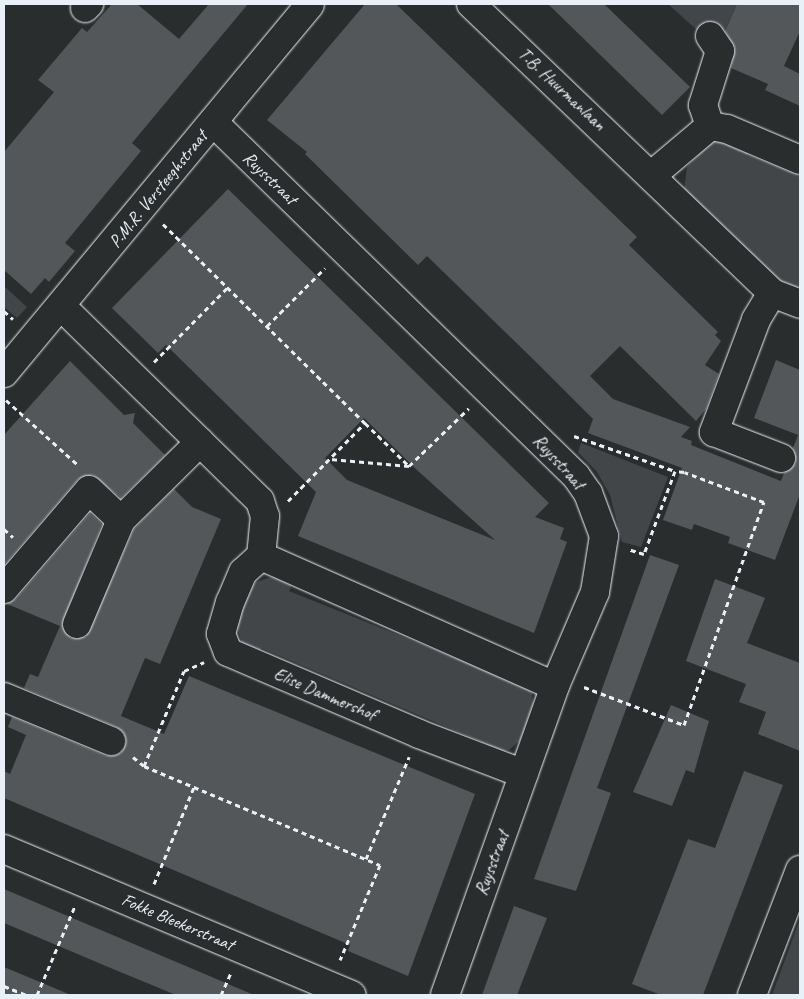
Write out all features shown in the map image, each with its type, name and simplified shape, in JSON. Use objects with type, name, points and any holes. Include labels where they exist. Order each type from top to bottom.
[{"type":"street","name":"P.M.R. Versteeghstraat","points":[[4,373],[62,307],[310,4]]},
{"type":"street","name":"T.B. Huurmanlaan","points":[[471,4],[652,175],[772,293],[800,304]]},
{"type":"street","points":[[710,36],[720,51],[704,105],[710,126]]},
{"type":"street","name":"Ruysstraat","points":[[212,122],[576,476],[588,494],[604,536],[595,592],[556,682],[445,995]]},
{"type":"street","points":[[652,175],[710,126]]},
{"type":"street","points":[[710,126],[727,129],[800,160]]},
{"type":"street","points":[[772,293],[756,320],[714,432],[781,458]]},
{"type":"street","points":[[62,307],[260,500],[265,516],[261,556],[243,572],[230,602],[220,634],[228,652]]},
{"type":"street","points":[[77,624],[121,520],[200,442]]},
{"type":"street","points":[[4,589],[89,490],[121,520]]},
{"type":"street","points":[[261,556],[556,682]]},
{"type":"street","name":"Elise Dammershof","points":[[228,652],[419,734],[524,774]]},
{"type":"street","points":[[6,703],[111,741]]},
{"type":"street","name":"Fokke Bleekerstraat","points":[[4,848],[340,991]]},
{"type":"street","points":[[752,995],[800,870]]},
{"type":"path","points":[[143,207],[409,466]]},
{"type":"path","points":[[267,326],[344,250]]},
{"type":"path","points":[[136,380],[228,288]]},
{"type":"path","points":[[330,459],[409,466],[487,390]]},
{"type":"path","points":[[4,398],[84,471],[89,490]]},
{"type":"path","points":[[265,516],[287,502],[365,423]]},
{"type":"path","points":[[539,440],[578,436],[675,472],[684,472],[764,502],[684,725],[556,682]]},
{"type":"path","points":[[603,542],[644,554],[675,472]]},
{"type":"path","points":[[144,766],[184,671],[228,652]]},
{"type":"path","points":[[366,859],[419,734]]},
{"type":"path","points":[[111,741],[144,766],[380,865],[340,991]]},
{"type":"path","points":[[144,908],[194,787]]},
{"type":"path","points":[[37,995],[86,883]]},
{"type":"path","points":[[4,986],[26,995]]},
{"type":"shaded area","points":[[668,4],[737,4],[725,30],[707,22],[697,30]]},
{"type":"shaded area","points":[[727,139],[750,146],[748,155],[800,176],[800,292],[764,272],[684,190],[687,167],[711,141]]},
{"type":"shaded area","points":[[4,286],[27,307],[17,318],[4,307]]},
{"type":"shaded area","points":[[581,443],[668,477],[641,547],[622,542],[610,495],[597,472],[578,452]]},
{"type":"shaded area","points":[[275,576],[293,582],[289,591],[508,679],[520,676],[532,693],[534,714],[525,736],[509,750],[489,754],[485,752],[487,744],[261,648],[258,657],[242,643],[235,621],[242,599],[256,582]]},
{"type":"shaded area","points":[[800,919],[800,995],[772,995]]},
{"type":"building","points":[[112,4],[137,4],[179,39],[209,4],[248,4],[132,143],[141,151],[65,243],[75,251],[49,282],[45,278],[31,294],[4,270],[4,152],[54,92],[38,80],[82,28],[87,32]]},
{"type":"building","points":[[365,4],[396,4],[637,237],[629,245],[718,332],[715,335],[721,341],[705,365],[719,374],[706,409],[696,421],[620,346],[590,376],[613,399],[690,427],[681,437],[692,441],[691,445],[781,481],[784,473],[796,463],[793,448],[798,435],[754,418],[776,360],[800,370],[800,494],[775,560],[728,543],[730,537],[694,524],[692,530],[663,520],[682,468],[588,433],[593,419],[536,362],[427,256],[418,265],[305,154],[307,152],[267,120]]},
{"type":"building","points":[[548,4],[604,4],[690,87],[662,115]]},
{"type":"building","points":[[737,4],[800,4],[800,31],[784,66],[800,74],[800,106],[765,90],[768,84],[731,68],[735,48],[725,31]]},
{"type":"building","points":[[228,189],[549,503],[535,517],[564,528],[560,539],[567,542],[534,633],[298,536],[316,492],[166,345],[158,353],[112,308]],"holes":[[[364,418],[418,471],[495,540],[347,480],[325,458]]]},
{"type":"building","points":[[70,361],[124,415],[135,413],[133,423],[165,455],[121,498],[93,475],[78,479],[4,565],[4,435]]},
{"type":"building","points":[[174,489],[192,507],[221,519],[160,664],[145,658],[121,716],[164,734],[189,676],[475,794],[408,976],[348,951],[350,945],[4,798],[4,771],[10,774],[26,735],[8,727],[12,717],[106,756],[121,753],[126,739],[117,727],[24,688],[30,674],[38,677],[60,626],[7,604],[16,599],[90,513],[102,524],[62,625],[70,638],[86,637],[134,529]]},
{"type":"building","points":[[650,555],[679,565],[597,788],[611,793],[576,891],[534,879]]},
{"type":"building","points":[[715,579],[765,598],[747,643],[800,663],[800,751],[758,734],[766,712],[739,702],[746,684],[686,661]]},
{"type":"building","points":[[671,705],[709,721],[694,773],[686,770],[672,806],[633,792]]},
{"type":"building","points":[[744,771],[783,785],[703,995],[661,995],[632,984],[688,839],[715,848]]},
{"type":"building","points":[[4,889],[254,995],[176,995],[4,923]]},
{"type":"building","points":[[514,906],[547,918],[517,995],[482,995]]},
{"type":"building","points":[[4,967],[71,995],[4,995]]}]
